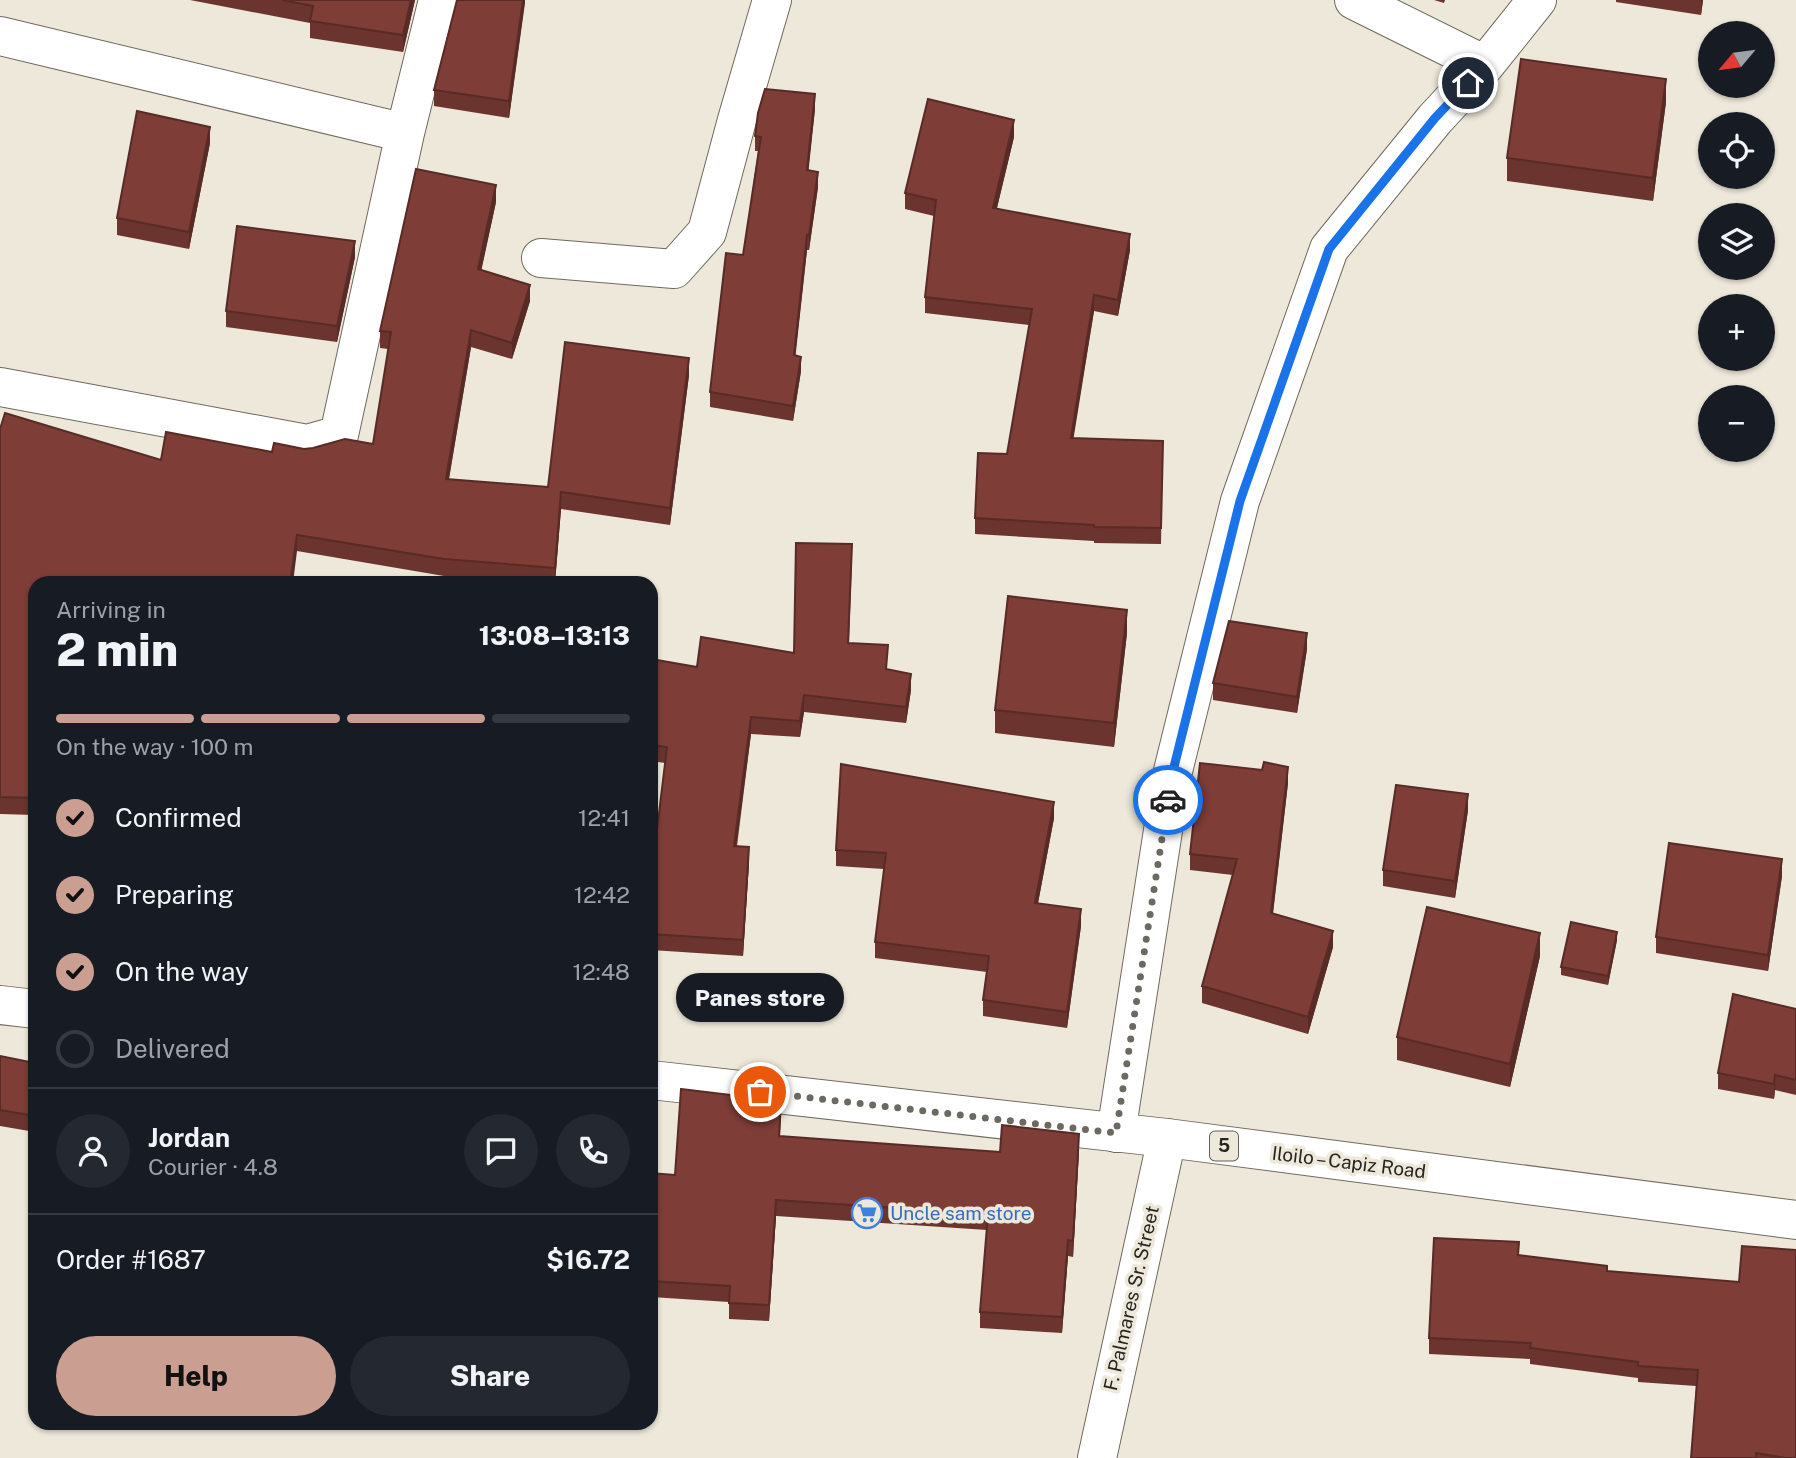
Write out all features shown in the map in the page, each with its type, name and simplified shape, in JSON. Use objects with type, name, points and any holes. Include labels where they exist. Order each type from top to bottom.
[{"type":"main road","points":[[0,387],[307,444],[339,435],[405,133],[438,0]]},
{"type":"main road","points":[[541,258],[674,269],[707,232],[772,0]]},
{"type":"main road","points":[[1354,0],[1485,65]]},
{"type":"main road","points":[[1116,1133],[1171,779],[1240,501],[1329,249],[1435,118],[1485,65],[1537,0]]},
{"type":"main road","points":[[0,36],[405,133]]},
{"type":"main road","points":[[0,1005],[28,1008]]},
{"type":"main road","name":"Iloilo – Capiz Road","points":[[658,1081],[1167,1138],[1796,1220]]},
{"type":"main road","name":"F. Palmares Sr. Street","points":[[1097,1458],[1167,1138]]},
{"type":"building","points":[[282,0],[411,0],[403,35],[310,21],[313,6]]},
{"type":"building","points":[[457,0],[523,0],[509,101],[434,90]]},
{"type":"building","points":[[1521,59],[1666,79],[1653,178],[1507,158]]},
{"type":"building","points":[[765,89],[815,94],[807,170],[818,172],[807,235],[794,355],[801,357],[793,406],[710,392],[726,253],[743,255],[761,137],[755,136],[758,113]]},
{"type":"building","points":[[928,99],[1014,120],[993,208],[1130,234],[1118,300],[1094,295],[1071,438],[1163,441],[1161,528],[1094,527],[975,518],[978,453],[1007,454],[1032,309],[925,297],[936,200],[905,193]]},
{"type":"building","points":[[137,111],[210,127],[189,232],[117,218]]},
{"type":"building","points":[[416,169],[496,185],[478,269],[530,285],[512,343],[471,330],[446,479],[548,487],[565,342],[689,358],[670,508],[561,492],[555,568],[444,559],[297,535],[291,576],[28,576],[28,798],[0,797],[0,429],[5,413],[161,460],[166,432],[272,452],[274,443],[304,449],[345,439],[373,444],[391,332],[380,331]]},
{"type":"building","points":[[237,226],[355,241],[337,326],[226,311]]},
{"type":"building","points":[[796,543],[852,544],[848,643],[888,645],[886,669],[911,674],[906,707],[804,695],[800,721],[751,717],[734,846],[749,847],[743,940],[658,934],[658,822],[667,747],[658,746],[658,660],[697,667],[701,637],[794,653]]},
{"type":"building","points":[[1008,596],[1127,610],[1114,723],[995,710]]},
{"type":"building","points":[[1229,621],[1307,633],[1297,697],[1213,683]]},
{"type":"building","points":[[1264,762],[1288,767],[1271,913],[1333,931],[1308,1017],[1202,986],[1237,859],[1190,854],[1200,763],[1262,770]]},
{"type":"building","points":[[841,764],[1054,802],[1035,903],[1081,909],[1067,1012],[983,1000],[989,956],[875,942],[886,853],[836,850]]},
{"type":"building","points":[[1396,785],[1468,794],[1455,881],[1383,870]]},
{"type":"building","points":[[1669,843],[1782,859],[1768,955],[1656,937]]},
{"type":"building","points":[[1427,907],[1540,933],[1510,1064],[1397,1037]]},
{"type":"building","points":[[1571,922],[1617,932],[1608,976],[1561,967]]},
{"type":"building","points":[[1733,994],[1796,1009],[1796,1080],[1775,1075],[1774,1084],[1718,1073]]},
{"type":"building","points":[[0,1056],[28,1062],[28,1115],[0,1110]]},
{"type":"building","points":[[681,1089],[781,1101],[779,1136],[1000,1152],[1002,1125],[1079,1134],[1073,1241],[1068,1240],[1062,1317],[980,1312],[988,1214],[776,1200],[769,1305],[729,1303],[730,1286],[658,1281],[658,1174],[675,1175]]},
{"type":"building","points":[[1434,1238],[1519,1242],[1518,1255],[1607,1266],[1607,1271],[1739,1282],[1742,1246],[1796,1250],[1796,1458],[1756,1453],[1756,1458],[1691,1458],[1698,1370],[1638,1366],[1638,1362],[1530,1348],[1531,1343],[1429,1338]]},
{"type":"way so far","points":[[760,1092],[1116,1133],[1168,800]]},
{"type":"place","name":"Panes store","points":[[760,1092]]},
{"type":"place","name":"Uncle sam store","points":[[867,1213]]},
{"type":"route","points":[[1168,800],[1240,501],[1329,249],[1435,118],[1468,83]]}]
